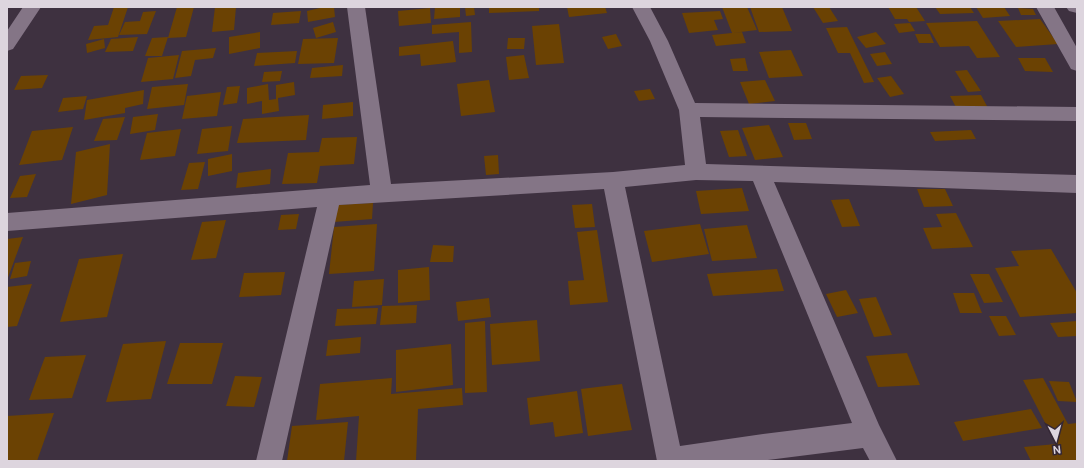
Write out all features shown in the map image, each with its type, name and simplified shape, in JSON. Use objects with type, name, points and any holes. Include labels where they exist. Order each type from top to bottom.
[{"type":"street","points":[[7,45],[32,7]]},
{"type":"street","points":[[356,7],[382,193]]},
{"type":"street","points":[[641,7],[659,41],[689,110],[695,152],[696,172]]},
{"type":"street","points":[[1046,7],[1077,64]]},
{"type":"street","points":[[689,110],[1077,114]]},
{"type":"street","points":[[7,222],[382,193],[613,180],[696,172],[1077,184]]},
{"type":"street","points":[[760,173],[870,434],[884,461]]},
{"type":"street","points":[[613,180],[670,461]]},
{"type":"street","points":[[269,461],[330,198]]},
{"type":"street","points":[[673,461],[765,454],[870,434]]},
{"type":"building","points":[[114,7],[128,7],[118,37],[88,40],[94,26],[108,25]]},
{"type":"building","points":[[177,7],[194,7],[186,37],[168,38]]},
{"type":"building","points":[[215,7],[236,7],[234,30],[212,32]]},
{"type":"building","points":[[319,7],[334,7],[335,17],[308,22],[307,11],[320,8]]},
{"type":"building","points":[[435,7],[460,7],[460,17],[434,19]]},
{"type":"building","points":[[465,7],[474,7],[475,15],[466,16]]},
{"type":"building","points":[[489,7],[539,7],[539,11],[489,13]]},
{"type":"building","points":[[567,7],[605,7],[607,13],[569,17]]},
{"type":"building","points":[[722,7],[747,7],[757,30],[732,33]]},
{"type":"building","points":[[750,7],[782,7],[792,31],[759,32]]},
{"type":"building","points":[[813,7],[829,7],[838,21],[823,23]]},
{"type":"building","points":[[888,7],[916,7],[925,21],[909,22],[907,19],[895,19]]},
{"type":"building","points":[[935,7],[970,7],[974,13],[940,14]]},
{"type":"building","points":[[976,7],[1004,7],[1010,16],[983,18]]},
{"type":"building","points":[[430,8],[431,23],[399,26],[398,11]]},
{"type":"building","points":[[1018,8],[1033,9],[1036,15],[1021,15]]},
{"type":"building","points":[[156,11],[147,34],[119,35],[125,22],[140,21],[143,12]]},
{"type":"building","points":[[301,11],[299,23],[271,25],[273,13]]},
{"type":"building","points":[[720,11],[723,19],[714,20],[718,30],[689,33],[682,13]]},
{"type":"building","points":[[1040,19],[1058,44],[1016,47],[998,21]]},
{"type":"building","points":[[977,21],[1000,57],[977,58],[969,46],[940,47],[926,23]]},
{"type":"building","points":[[333,22],[336,32],[316,38],[313,28]]},
{"type":"building","points":[[471,22],[472,52],[459,53],[459,32],[432,34],[432,25]]},
{"type":"building","points":[[910,23],[915,31],[899,33],[894,24]]},
{"type":"building","points":[[559,24],[564,63],[536,65],[532,26]]},
{"type":"building","points":[[847,27],[874,82],[864,83],[850,53],[838,53],[826,28]]},
{"type":"building","points":[[260,32],[260,48],[229,54],[229,37]]},
{"type":"building","points":[[742,32],[746,43],[716,46],[712,35]]},
{"type":"building","points":[[876,32],[886,44],[866,48],[857,37]]},
{"type":"building","points":[[616,34],[622,46],[608,49],[602,37]]},
{"type":"building","points":[[915,34],[930,34],[934,43],[919,43]]},
{"type":"building","points":[[138,37],[133,51],[105,52],[111,39]]},
{"type":"building","points":[[168,37],[162,56],[145,56],[152,38]]},
{"type":"building","points":[[338,38],[334,63],[298,64],[303,39]]},
{"type":"building","points":[[508,38],[525,38],[524,49],[507,49]]},
{"type":"building","points":[[104,39],[105,48],[87,53],[86,44]]},
{"type":"building","points":[[453,41],[456,62],[421,66],[420,54],[399,56],[399,47]]},
{"type":"building","points":[[216,48],[213,58],[195,60],[191,76],[175,78],[182,51]]},
{"type":"building","points":[[791,50],[803,76],[769,78],[759,52]]},
{"type":"building","points":[[297,51],[295,63],[254,66],[257,53]]},
{"type":"building","points":[[885,52],[892,64],[877,66],[870,54]]},
{"type":"building","points":[[179,55],[173,79],[141,82],[148,58]]},
{"type":"building","points":[[524,55],[529,78],[509,80],[506,57]]},
{"type":"building","points":[[745,58],[748,71],[733,71],[730,59]]},
{"type":"building","points":[[1018,58],[1045,58],[1053,72],[1025,71]]},
{"type":"building","points":[[343,65],[342,76],[310,78],[312,68]]},
{"type":"building","points":[[967,70],[981,91],[968,92],[955,71]]},
{"type":"building","points":[[282,71],[280,81],[262,82],[264,72]]},
{"type":"building","points":[[48,75],[42,88],[14,90],[21,76]]},
{"type":"building","points":[[891,76],[904,94],[890,97],[877,78]]},
{"type":"building","points":[[489,80],[495,112],[461,116],[457,84]]},
{"type":"building","points":[[765,80],[775,101],[749,104],[740,82]]},
{"type":"building","points":[[294,82],[295,95],[278,98],[279,111],[262,114],[262,101],[247,104],[247,88],[268,84],[269,100],[276,99],[276,85]]},
{"type":"building","points":[[188,84],[184,105],[147,109],[152,87]]},
{"type":"building","points":[[240,86],[237,103],[223,105],[227,87]]},
{"type":"building","points":[[650,89],[655,99],[639,101],[634,91]]},
{"type":"building","points":[[144,90],[143,104],[125,108],[125,113],[84,120],[87,100]]},
{"type":"building","points":[[221,92],[217,116],[182,119],[187,96]]},
{"type":"building","points":[[981,95],[988,108],[957,109],[950,96]]},
{"type":"building","points":[[87,96],[83,109],[58,112],[63,98]]},
{"type":"building","points":[[353,102],[353,116],[322,119],[323,105]]},
{"type":"building","points":[[158,114],[155,130],[130,134],[133,117]]},
{"type":"building","points":[[309,115],[306,140],[237,143],[243,119]]},
{"type":"building","points":[[125,117],[117,140],[94,141],[103,119]]},
{"type":"building","points":[[788,123],[806,123],[812,139],[794,140]]},
{"type":"building","points":[[769,125],[783,157],[755,160],[742,128]]},
{"type":"building","points":[[232,126],[228,151],[197,154],[202,129]]},
{"type":"building","points":[[73,127],[62,160],[19,165],[32,131]]},
{"type":"building","points":[[181,129],[175,156],[140,160],[147,133]]},
{"type":"building","points":[[738,130],[747,156],[729,157],[720,131]]},
{"type":"building","points":[[971,130],[976,139],[935,141],[930,132]]},
{"type":"building","points":[[357,137],[354,164],[320,166],[317,183],[282,184],[288,153],[319,152],[322,138]]},
{"type":"building","points":[[110,144],[107,195],[71,204],[76,152]]},
{"type":"building","points":[[232,154],[232,171],[208,176],[208,159]]},
{"type":"building","points":[[498,155],[499,174],[486,175],[484,156]]},
{"type":"building","points":[[205,162],[198,189],[181,190],[189,163]]},
{"type":"building","points":[[271,169],[270,184],[236,188],[238,173]]},
{"type":"building","points":[[36,174],[27,197],[10,198],[20,176]]},
{"type":"building","points":[[742,188],[749,211],[701,214],[696,191]]},
{"type":"building","points":[[917,189],[945,189],[953,206],[924,207]]},
{"type":"building","points":[[849,199],[860,226],[842,227],[831,200]]},
{"type":"building","points":[[373,203],[372,219],[334,222],[336,205]]},
{"type":"building","points":[[592,204],[595,227],[575,228],[572,205]]},
{"type":"building","points":[[956,213],[973,247],[932,249],[923,228],[942,227],[936,214]]},
{"type":"building","points":[[299,214],[296,229],[278,230],[281,215]]},
{"type":"building","points":[[226,220],[216,258],[191,260],[202,222]]},
{"type":"building","points":[[377,224],[374,271],[329,274],[334,227]]},
{"type":"building","points":[[700,224],[709,254],[652,262],[644,231]]},
{"type":"building","points":[[747,225],[757,258],[712,261],[704,229]]},
{"type":"building","points":[[597,230],[608,302],[570,305],[568,281],[584,280],[577,232]]},
{"type":"building","points":[[23,237],[7,280],[7,239]]},
{"type":"building","points":[[433,245],[454,246],[453,262],[430,262]]},
{"type":"building","points":[[1051,249],[1077,293],[1077,313],[1020,317],[995,268],[1019,266],[1011,251]]},
{"type":"building","points":[[123,254],[107,317],[60,322],[79,259]]},
{"type":"building","points":[[31,261],[27,276],[10,279],[15,263]]},
{"type":"building","points":[[429,267],[430,300],[398,303],[398,270]]},
{"type":"building","points":[[777,269],[784,291],[713,296],[707,274]]},
{"type":"building","points":[[285,272],[281,295],[239,297],[244,273]]},
{"type":"building","points":[[970,274],[989,274],[1003,302],[984,303]]},
{"type":"building","points":[[384,279],[382,305],[352,307],[354,281]]},
{"type":"building","points":[[32,284],[17,326],[7,327],[7,287]]},
{"type":"building","points":[[846,290],[858,313],[837,317],[826,294]]},
{"type":"building","points":[[953,293],[974,293],[982,313],[960,313]]},
{"type":"building","points":[[876,297],[892,335],[874,337],[859,299]]},
{"type":"building","points":[[489,298],[491,317],[458,321],[456,302]]},
{"type":"building","points":[[417,305],[416,323],[380,325],[382,306]]},
{"type":"building","points":[[378,308],[376,324],[335,326],[337,309]]},
{"type":"building","points":[[989,316],[1006,316],[1016,335],[999,336]]},
{"type":"building","points":[[537,320],[540,361],[492,365],[490,324]]},
{"type":"building","points":[[485,321],[487,392],[465,393],[465,323]]},
{"type":"building","points":[[1077,321],[1077,336],[1058,337],[1050,323]]},
{"type":"building","points":[[361,337],[360,353],[326,356],[328,340]]},
{"type":"building","points":[[166,341],[151,399],[106,402],[123,344]]},
{"type":"building","points":[[180,343],[223,343],[212,384],[167,384]]},
{"type":"building","points":[[451,344],[453,385],[396,392],[396,350]]},
{"type":"building","points":[[907,353],[920,385],[878,387],[866,356]]},
{"type":"building","points":[[86,355],[72,398],[29,400],[45,357]]},
{"type":"building","points":[[235,376],[262,377],[254,407],[226,406]]},
{"type":"building","points":[[392,378],[391,394],[462,388],[463,405],[418,409],[416,460],[356,461],[359,416],[316,420],[320,384]]},
{"type":"building","points":[[1043,378],[1068,424],[1077,423],[1077,461],[1031,461],[1024,447],[1056,444],[1023,380]]},
{"type":"building","points":[[1049,381],[1069,382],[1077,402],[1058,401]]},
{"type":"building","points":[[622,384],[632,430],[588,436],[581,389]]},
{"type":"building","points":[[577,391],[583,433],[555,437],[553,422],[530,425],[527,398]]},
{"type":"building","points":[[1031,409],[1042,428],[963,441],[954,422]]},
{"type":"building","points":[[54,413],[37,461],[7,461],[7,416]]},
{"type":"building","points":[[348,422],[344,461],[287,461],[292,426]]}]
